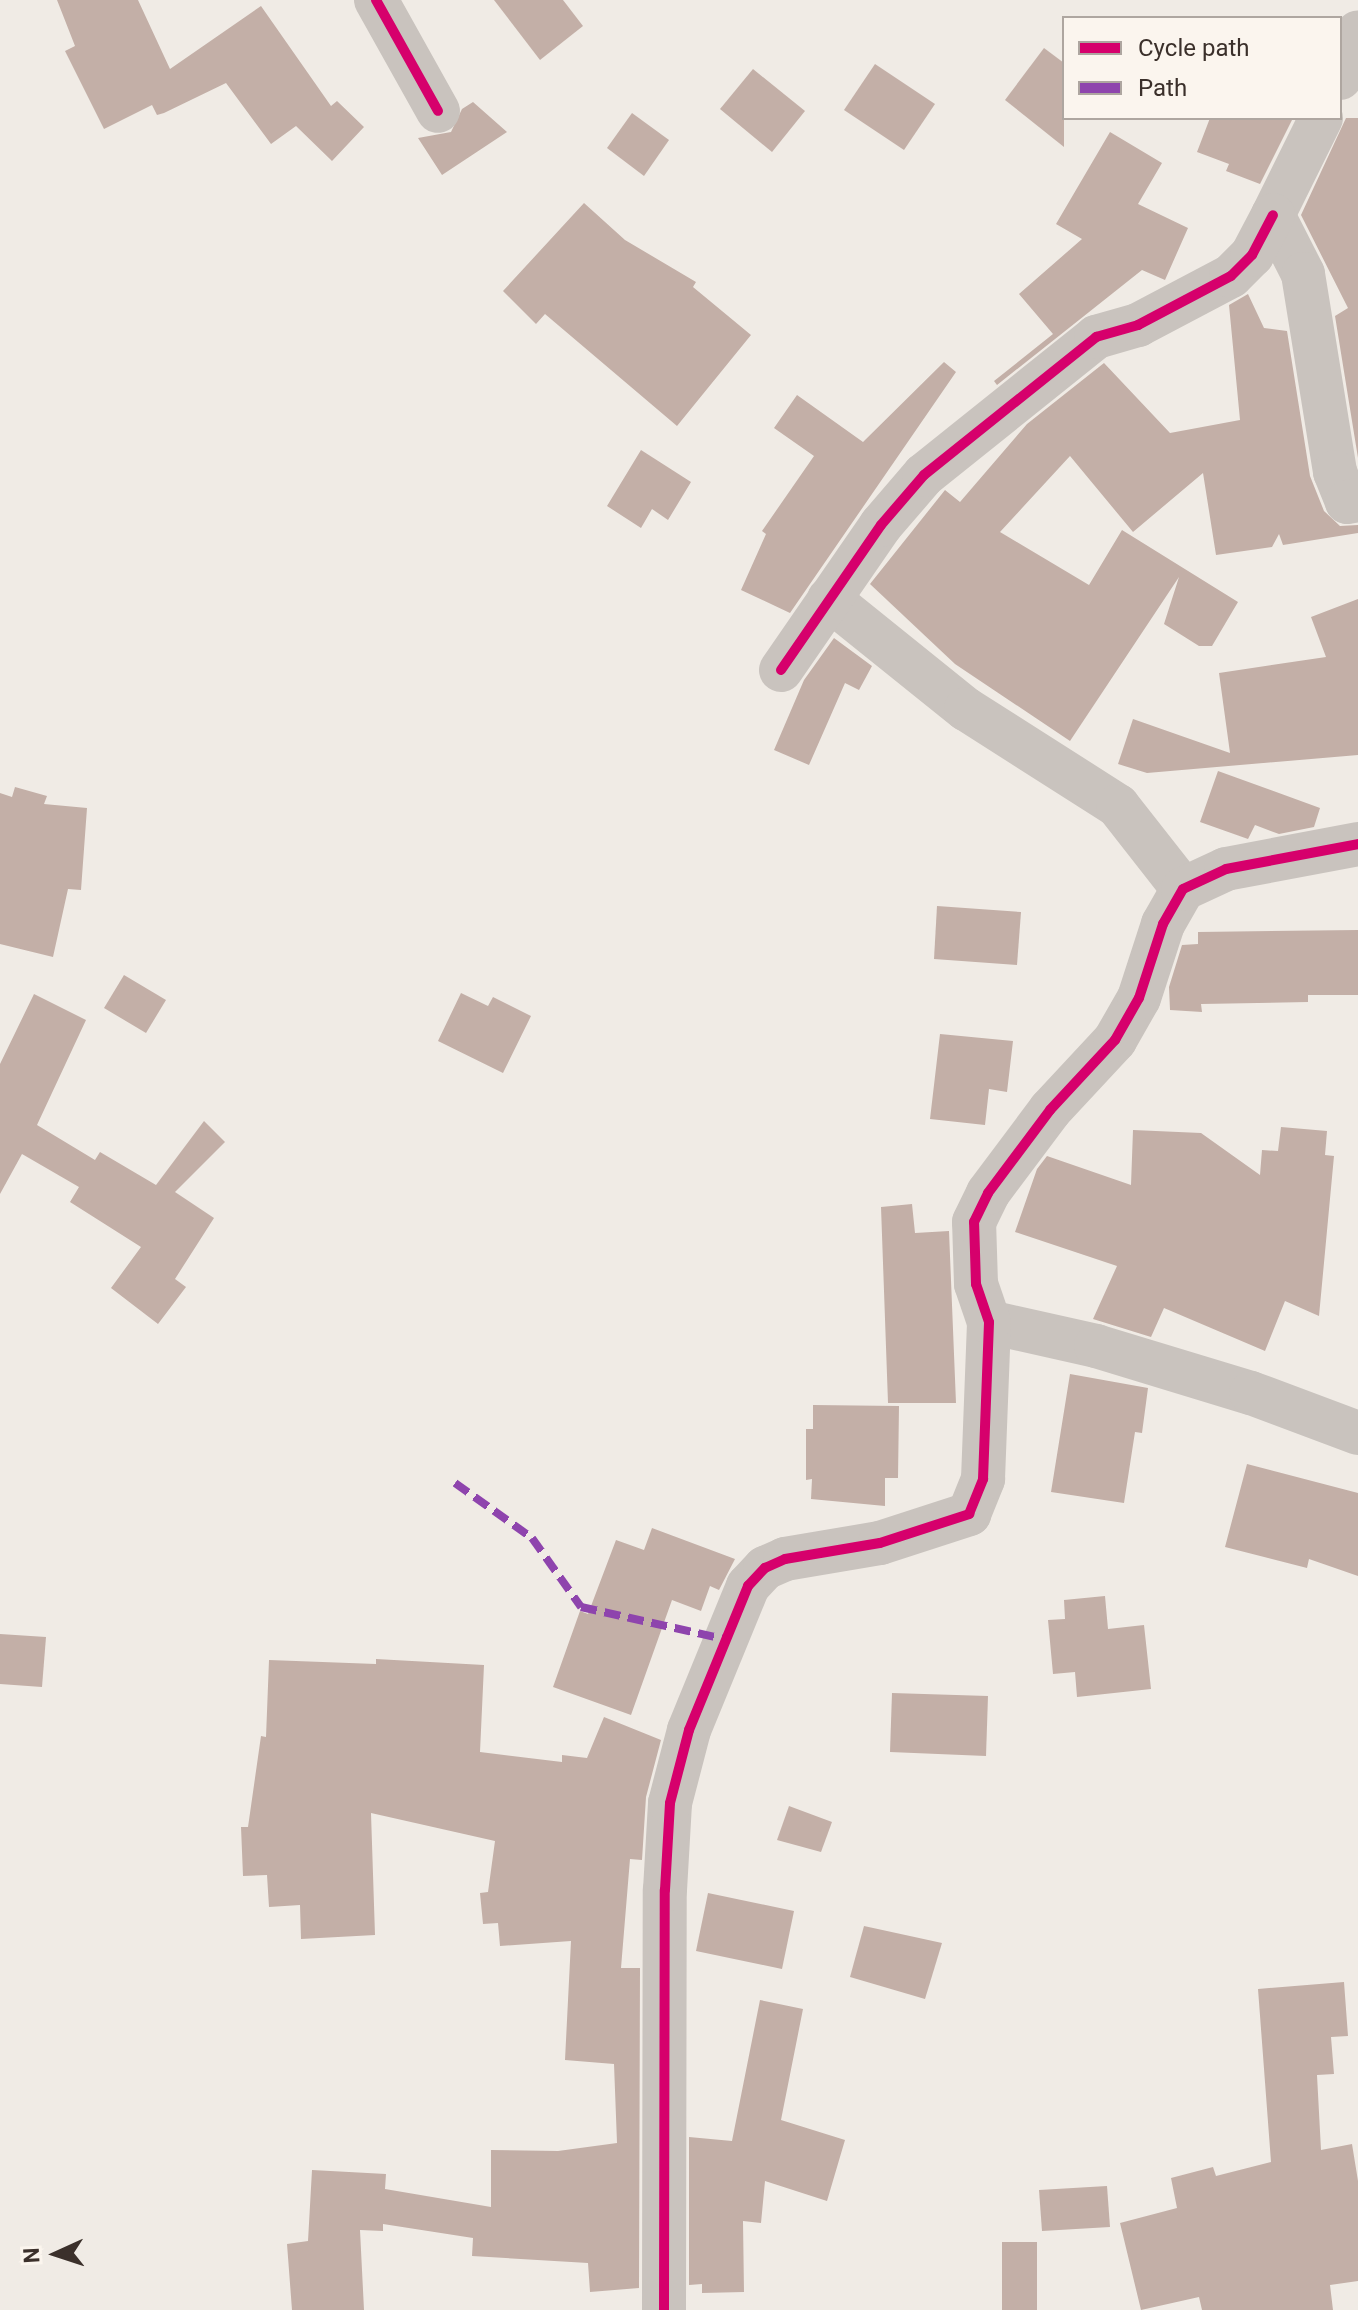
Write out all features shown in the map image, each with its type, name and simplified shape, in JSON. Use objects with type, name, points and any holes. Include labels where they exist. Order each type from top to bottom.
[{"type":"street","points":[[376,0],[438,111]]},
{"type":"street","points":[[1342,73],[1358,32]]},
{"type":"street","points":[[781,670],[829,599],[924,475],[1096,337],[1138,325],[1231,276],[1252,255],[1320,120]]},
{"type":"street","points":[[1273,215],[1303,274],[1335,472],[1347,502],[1358,500]]},
{"type":"street","points":[[829,599],[966,709],[1118,806],[1183,889]]},
{"type":"street","points":[[664,2310],[665,1890],[670,1803],[689,1730],[748,1586],[765,1568],[930,1530],[969,1514],[983,1479],[989,1322],[976,1284],[974,1222],[988,1193],[1050,1110],[1115,1040],[1139,998],[1163,924],[1183,889],[1226,869],[1358,844]]},
{"type":"street","points":[[989,1322],[1096,1346],[1251,1393],[1358,1433]]},
{"type":"building","points":[[57,0],[138,0],[170,69],[261,6],[331,106],[337,101],[364,127],[332,161],[296,126],[271,144],[226,83],[164,113],[157,115],[152,105],[104,129],[65,51],[75,46]]},
{"type":"building","points":[[494,0],[563,0],[583,26],[540,60]]},
{"type":"building","points":[[1044,48],[1062,62],[1064,147],[1005,100]]},
{"type":"building","points":[[875,64],[935,104],[904,150],[844,110]]},
{"type":"building","points":[[753,69],[805,111],[772,152],[720,109]]},
{"type":"building","points":[[473,102],[507,132],[442,175],[418,138],[451,132],[462,109]]},
{"type":"building","points":[[632,113],[669,140],[644,176],[607,148]]},
{"type":"building","points":[[1346,118],[1358,118],[1358,458],[1335,316],[1348,308],[1301,215]]},
{"type":"building","points":[[1209,120],[1292,120],[1260,184],[1226,171],[1229,164],[1197,152]]},
{"type":"building","points":[[1110,132],[1162,163],[1138,204],[1188,228],[1165,280],[1142,270],[997,385],[994,381],[1053,334],[1019,294],[1082,239],[1056,224]]},
{"type":"building","points":[[584,203],[625,240],[696,282],[693,287],[751,335],[677,426],[545,314],[536,324],[503,291]]},
{"type":"building","points":[[1248,294],[1264,328],[1287,331],[1310,476],[1324,511],[1340,526],[1358,525],[1358,533],[1283,545],[1279,534],[1272,547],[1216,555],[1203,473],[1133,532],[1070,456],[1000,532],[1089,585],[1122,530],[1238,602],[1212,646],[1199,646],[1164,624],[1179,577],[1070,741],[955,664],[870,584],[945,490],[960,502],[1027,424],[1104,363],[1170,433],[1240,420],[1229,305]]},
{"type":"building","points":[[944,362],[956,372],[790,613],[741,590],[766,534],[762,531],[814,456],[774,428],[797,395],[863,442]]},
{"type":"building","points":[[641,450],[691,482],[668,520],[652,509],[641,528],[607,506]]},
{"type":"building","points":[[1358,599],[1358,755],[1147,773],[1118,764],[1133,719],[1230,753],[1219,673],[1326,657],[1311,617]]},
{"type":"building","points":[[834,638],[872,666],[859,690],[845,683],[809,765],[774,750],[804,680]]},
{"type":"building","points":[[1218,771],[1320,808],[1314,827],[1279,834],[1255,825],[1248,839],[1200,822]]},
{"type":"building","points":[[15,787],[47,796],[44,804],[87,808],[81,890],[68,889],[53,957],[0,944],[0,793],[12,797]]},
{"type":"building","points":[[937,906],[1021,912],[1017,965],[934,959]]},
{"type":"building","points":[[1358,930],[1358,995],[1308,995],[1308,1002],[1201,1004],[1202,1012],[1170,1010],[1169,987],[1182,945],[1198,944],[1198,932]]},
{"type":"building","points":[[124,975],[166,1000],[146,1033],[104,1008]]},
{"type":"building","points":[[461,993],[488,1006],[493,997],[531,1016],[503,1073],[438,1041]]},
{"type":"building","points":[[34,994],[86,1020],[37,1125],[95,1160],[100,1152],[156,1185],[204,1121],[225,1142],[175,1192],[214,1218],[175,1279],[186,1287],[158,1324],[111,1288],[141,1247],[70,1202],[79,1187],[22,1154],[0,1194],[0,1064]]},
{"type":"building","points":[[940,1034],[1013,1041],[1007,1092],[989,1089],[985,1125],[930,1119]]},
{"type":"building","points":[[1281,1127],[1327,1131],[1325,1155],[1334,1156],[1319,1316],[1285,1301],[1265,1351],[1164,1308],[1151,1337],[1093,1319],[1117,1266],[1015,1232],[1037,1169],[1047,1156],[1131,1185],[1133,1130],[1201,1133],[1260,1175],[1262,1150],[1278,1151]]},
{"type":"building","points":[[912,1204],[915,1233],[949,1231],[956,1403],[888,1403],[881,1207]]},
{"type":"building","points":[[1070,1374],[1148,1388],[1142,1433],[1135,1432],[1124,1503],[1051,1492]]},
{"type":"building","points":[[813,1405],[899,1406],[898,1478],[885,1478],[885,1506],[811,1499],[812,1479],[806,1480],[806,1429],[813,1429]]},
{"type":"building","points":[[1247,1464],[1358,1493],[1358,1576],[1309,1559],[1307,1568],[1225,1547]]},
{"type":"building","points":[[652,1528],[735,1559],[719,1590],[710,1586],[701,1611],[672,1600],[631,1715],[553,1687],[580,1611],[588,1614],[616,1540],[644,1550]]},
{"type":"building","points":[[1105,1596],[1108,1629],[1144,1625],[1151,1689],[1077,1697],[1075,1672],[1053,1674],[1048,1620],[1065,1619],[1064,1600]]},
{"type":"building","points":[[0,1634],[46,1637],[42,1687],[0,1684]]},
{"type":"building","points":[[376,1659],[484,1665],[480,1752],[562,1762],[562,1755],[587,1758],[604,1717],[661,1740],[646,1797],[642,1860],[630,1859],[621,1968],[640,1968],[639,2288],[590,2292],[588,2263],[472,2256],[473,2238],[383,2224],[383,2231],[360,2230],[364,2310],[292,2310],[287,2244],[308,2241],[312,2170],[386,2174],[385,2189],[491,2207],[491,2150],[558,2151],[617,2143],[614,2064],[565,2060],[571,1941],[500,1946],[498,1923],[483,1924],[480,1893],[488,1892],[495,1841],[371,1813],[375,1935],[301,1939],[300,1905],[269,1907],[267,1875],[243,1876],[241,1827],[248,1827],[261,1736],[266,1737],[269,1660],[376,1664]]},
{"type":"building","points":[[892,1693],[988,1696],[986,1756],[890,1752]]},
{"type":"building","points":[[789,1806],[832,1822],[821,1852],[777,1840]]},
{"type":"building","points":[[708,1893],[794,1911],[782,1969],[696,1951]]},
{"type":"building","points":[[864,1926],[942,1943],[925,1999],[850,1977]]},
{"type":"building","points":[[1344,1982],[1348,2036],[1331,2037],[1334,2074],[1317,2075],[1321,2150],[1352,2144],[1358,2181],[1358,2281],[1330,2285],[1333,2310],[1202,2310],[1199,2297],[1141,2310],[1120,2223],[1177,2208],[1171,2178],[1213,2167],[1216,2176],[1271,2162],[1258,1989]]},
{"type":"building","points":[[760,2000],[803,2009],[781,2120],[845,2140],[827,2201],[765,2181],[761,2223],[743,2221],[744,2292],[702,2293],[702,2284],[689,2285],[689,2137],[732,2141]]},
{"type":"building","points":[[1107,2186],[1110,2227],[1042,2231],[1039,2190]]},
{"type":"building","points":[[1002,2242],[1037,2242],[1037,2310],[1002,2310]]},
{"type":"marked path","points":[[455,1483],[532,1538],[581,1607],[724,1639]]},
{"type":"cycle path","points":[[376,0],[438,111]]},
{"type":"cycle path","points":[[781,670],[881,525],[924,475],[1096,337],[1138,325],[1231,276],[1252,255],[1273,215]]},
{"type":"cycle path","points":[[664,2310],[665,1890],[670,1803],[689,1730],[748,1586],[765,1568],[785,1559],[880,1543],[969,1514],[983,1479],[989,1322],[976,1284],[974,1222],[988,1193],[1050,1110],[1115,1040],[1139,998],[1163,924],[1183,889],[1226,869],[1358,844]]}]
